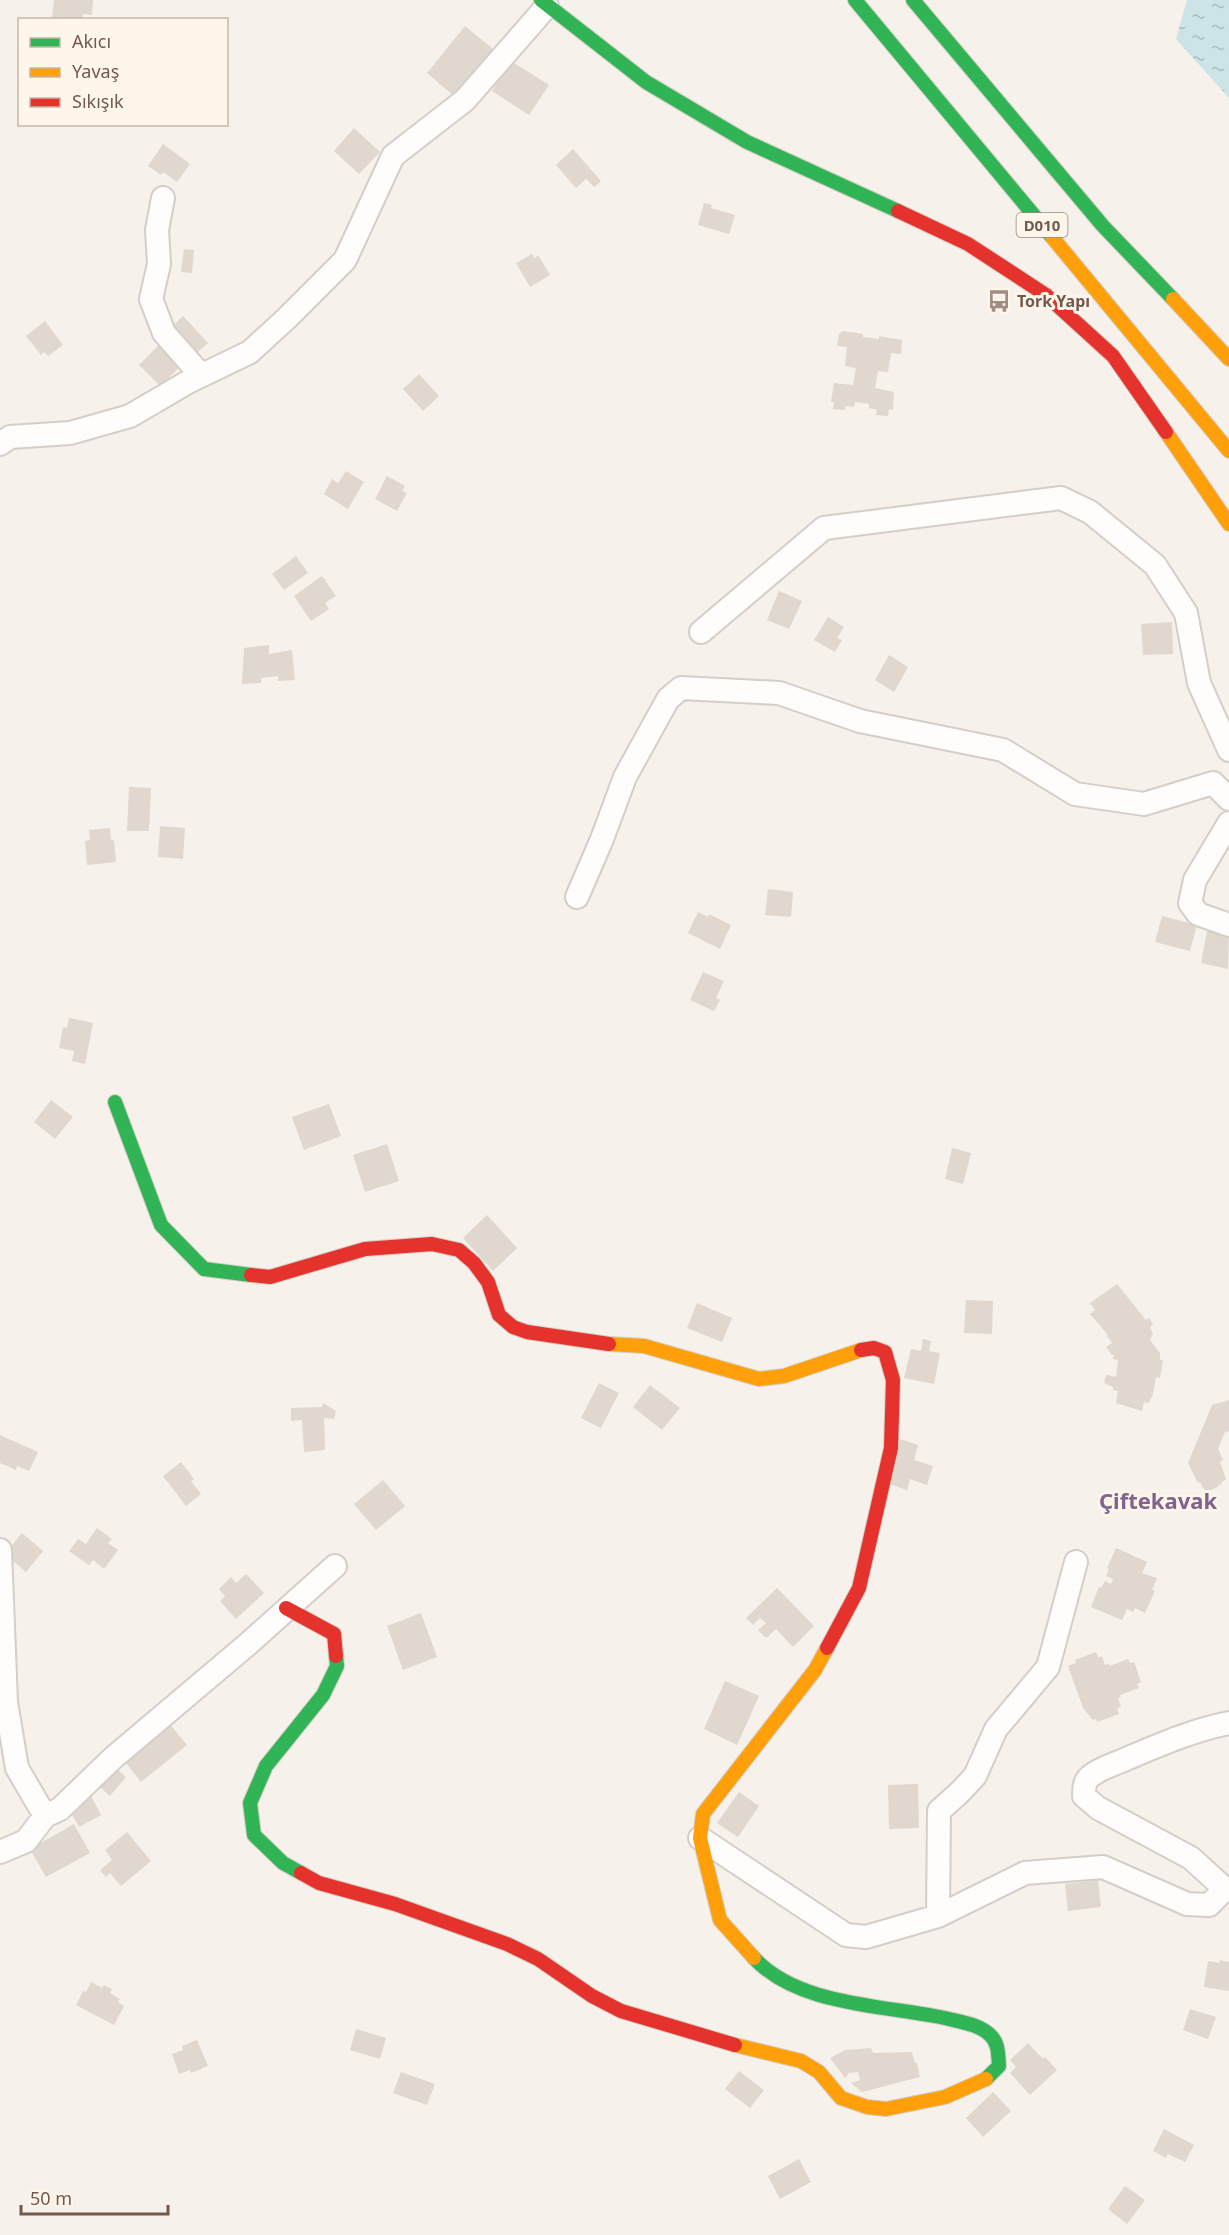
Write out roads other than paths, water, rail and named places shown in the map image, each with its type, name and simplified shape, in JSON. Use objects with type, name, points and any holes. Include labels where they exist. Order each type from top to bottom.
[{"type":"main road","name":"D010","points":[[855,0],[1229,451]]},
{"type":"main road","name":"D010","points":[[913,0],[1103,226],[1229,359]]},
{"type":"main road","points":[[544,3],[646,82],[747,142],[968,244],[1046,295],[1113,356],[1229,524]]},
{"type":"main road","points":[[115,1102],[161,1225],[204,1269],[270,1277],[365,1249],[432,1244],[459,1250],[474,1263],[488,1282],[499,1315],[513,1327],[527,1332],[596,1343],[644,1346],[759,1379],[784,1376],[858,1351],[874,1348],[885,1352],[893,1380],[891,1448],[859,1587],[816,1670],[703,1814],[700,1838],[720,1920],[766,1971],[792,1986],[860,2005],[933,2015],[968,2023],[990,2034],[998,2044],[999,2066],[988,2078],[945,2097],[886,2109],[867,2107],[842,2098],[819,2072],[801,2061],[712,2040],[621,2011],[592,1996],[538,1959],[507,1944],[395,1904],[319,1883],[283,1863],[254,1835],[250,1803],[267,1766],[323,1695],[337,1666],[334,1634],[286,1608]]},
{"type":"street","points":[[0,444],[10,438],[70,433],[130,416],[201,375],[250,352],[345,260],[393,156],[465,100],[544,3]]},
{"type":"street","points":[[163,198],[157,230],[159,264],[151,299],[164,333],[201,375]]},
{"type":"street","points":[[701,632],[824,528],[1061,498],[1090,512],[1155,565],[1186,613],[1199,683],[1229,750]]},
{"type":"street","points":[[577,897],[602,840],[625,777],[668,699],[681,687],[779,693],[860,721],[1004,750],[1075,794],[1144,804],[1213,783],[1229,799]]},
{"type":"street","points":[[1229,823],[1195,880],[1190,903],[1198,914],[1229,925]]},
{"type":"street","points":[[0,1550],[6,1702],[17,1768],[45,1816]]},
{"type":"street","points":[[938,1916],[939,1811],[975,1776],[996,1729],[1048,1667],[1076,1562]]},
{"type":"street","points":[[0,1852],[26,1841],[45,1816],[60,1809],[113,1758],[248,1644],[334,1566]]},
{"type":"street","points":[[700,1838],[846,1935],[866,1937],[938,1916],[1024,1873],[1103,1867],[1187,1904],[1209,1905],[1227,1889],[1191,1858],[1098,1808],[1084,1796],[1084,1787],[1091,1775],[1115,1764],[1163,1743],[1229,1723]]},
{"type":"water","points":[[1187,0],[1229,0],[1229,98],[1176,39]]},
{"type":"place","name":"Tork Yapı","points":[[999,301]]},
{"type":"district","name":"Çiftekavak","points":[[1158,1500]]}]
